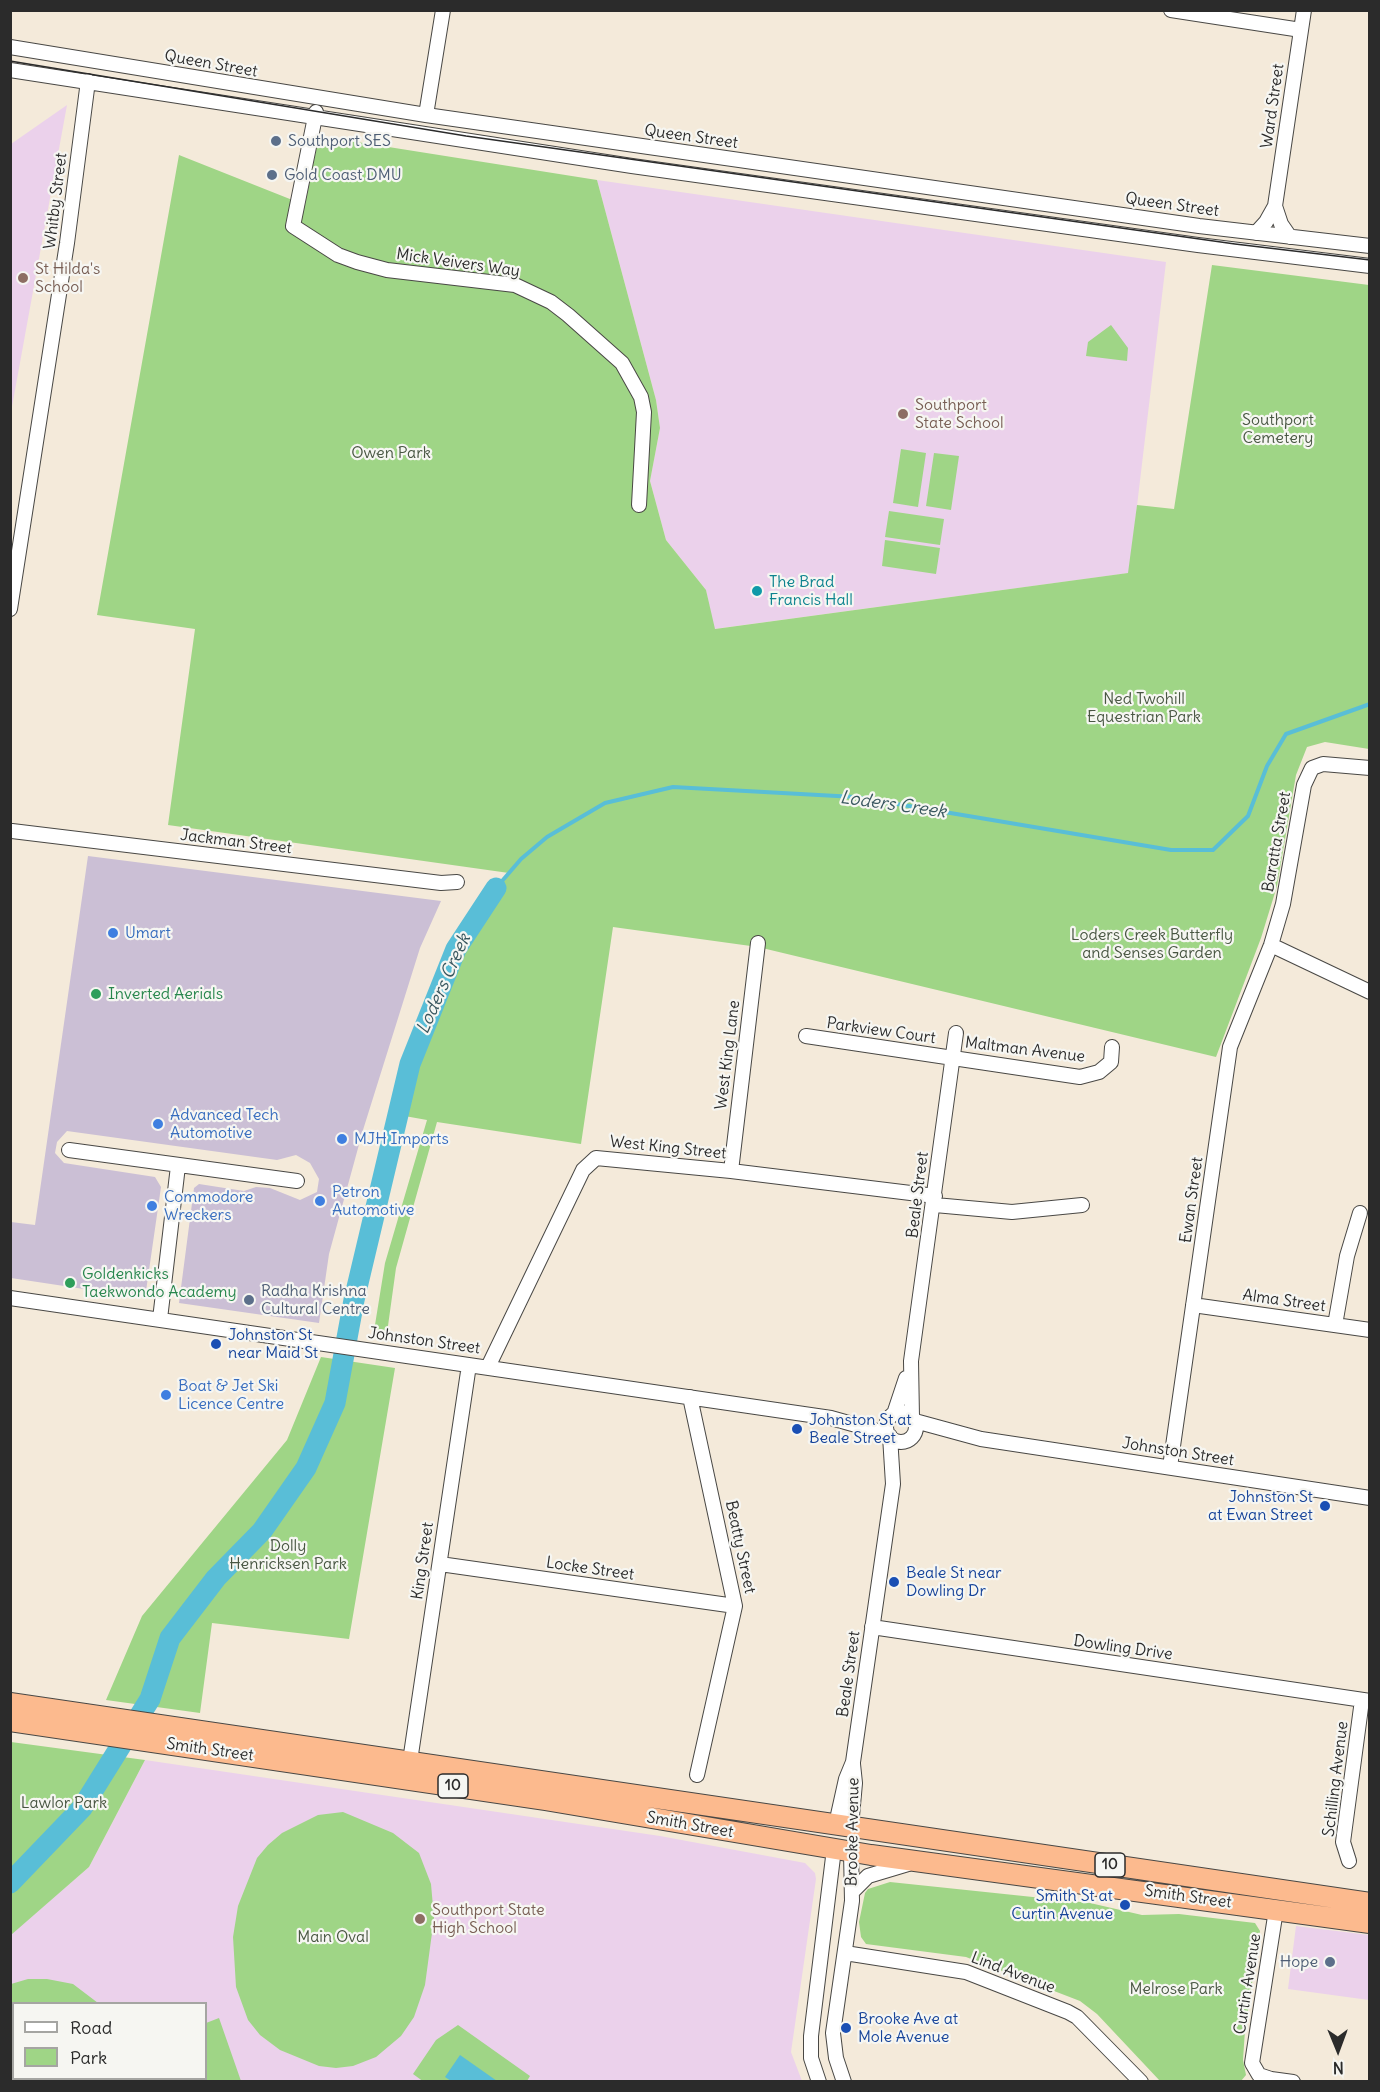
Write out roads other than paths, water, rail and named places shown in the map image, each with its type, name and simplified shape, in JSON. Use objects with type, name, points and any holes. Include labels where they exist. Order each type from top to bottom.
[{"type":"highway","name":"Smith Street","points":[[10,1703],[100,1725]]},
{"type":"highway","name":"Smith Street","points":[[10,1721],[100,1725],[410,1761],[1370,1903]]},
{"type":"highway","name":"Smith Street","points":[[158,1733],[843,1851],[1370,1923]]},
{"type":"highway","name":"Brooke Avenue","points":[[843,1851],[844,1825]]},
{"type":"street","points":[[426,115],[443,10]]},
{"type":"street","points":[[1171,10],[1301,30]]},
{"type":"street","name":"Ward Street","points":[[1256,233],[1266,222],[1275,206],[1304,10]]},
{"type":"street","name":"Queen Street","points":[[10,47],[426,115],[1256,233],[1370,246]]},
{"type":"street","points":[[10,70],[315,119],[758,184],[1210,247],[1370,266]]},
{"type":"street","name":"Whitby Street","points":[[10,609],[67,243],[88,81]]},
{"type":"street","name":"Mick Veivers Way","points":[[318,98],[293,226],[338,255],[357,262],[387,270],[515,285],[551,302],[568,315],[622,363],[641,397],[644,412],[639,505]]},
{"type":"street","points":[[1275,206],[1281,224],[1290,237]]},
{"type":"street","name":"Baratta Street","points":[[1271,945],[1283,903],[1304,785],[1312,768],[1323,764],[1342,764],[1370,768]]},
{"type":"street","name":"Jackman Street","points":[[11,834],[441,883],[458,882]]},
{"type":"street","name":"West King Lane","points":[[731,1171],[759,944]]},
{"type":"street","points":[[1271,945],[1370,992]]},
{"type":"street","name":"Ewan Street","points":[[1170,1467],[1230,1047],[1271,945]]},
{"type":"street","name":"Beale Street","points":[[892,1415],[911,1361],[935,1200],[956,1033]]},
{"type":"street","name":"Parkview Court","points":[[806,1036],[952,1058]]},
{"type":"street","name":"Maltman Avenue","points":[[952,1058],[1080,1077],[1099,1072],[1111,1062],[1112,1047]]},
{"type":"street","points":[[69,1150],[297,1181]]},
{"type":"street","name":"West King Street","points":[[488,1367],[583,1170],[596,1158],[731,1171],[1012,1212],[1082,1205]]},
{"type":"street","points":[[160,1319],[178,1166]]},
{"type":"street","points":[[1335,1325],[1347,1256],[1360,1213]]},
{"type":"street","name":"Johnston Street","points":[[11,1298],[831,1418],[889,1435]]},
{"type":"street","name":"Alma Street","points":[[1193,1305],[1370,1330]]},
{"type":"street","name":"Beale Street","points":[[911,1361],[914,1419]]},
{"type":"street","name":"King Street","points":[[410,1761],[468,1365]]},
{"type":"street","name":"Beatty Street","points":[[690,1396],[735,1606],[697,1775]]},
{"type":"street","points":[[903,1413],[914,1419],[916,1430],[911,1439],[896,1441],[889,1435],[887,1425],[892,1415],[903,1413]]},
{"type":"street","name":"Johnston Street","points":[[831,1418],[892,1415]]},
{"type":"street","name":"Johnston Street","points":[[914,1419],[981,1439],[1370,1497]]},
{"type":"street","name":"Beale Street","points":[[853,1762],[893,1484],[889,1435]]},
{"type":"street","name":"Beale Street","points":[[893,1484],[911,1439]]},
{"type":"street","name":"Johnston Street","points":[[911,1439],[981,1439]]},
{"type":"street","name":"Locke Street","points":[[440,1563],[735,1606]]},
{"type":"street","name":"Dowling Drive","points":[[872,1627],[1366,1700]]},
{"type":"street","name":"Schilling Avenue","points":[[1349,1861],[1343,1842],[1366,1700]]},
{"type":"street","name":"Brooke Avenue","points":[[844,1825],[855,1779],[853,1762]]},
{"type":"street","name":"Brooke Avenue","points":[[843,1851],[853,1891],[833,2033],[836,2058],[844,2082]]},
{"type":"street","name":"Brooke Avenue","points":[[819,2082],[811,2058],[811,2036],[843,1851]]},
{"type":"street","points":[[853,1891],[871,1874],[916,1862]]},
{"type":"street","name":"Curtin Avenue","points":[[1276,1910],[1252,2063],[1259,2075],[1293,2082]]},
{"type":"street","name":"Lind Avenue","points":[[845,1953],[966,1972],[1068,2012],[1077,2017],[1141,2082]]},
{"type":"water","points":[[460,2055],[497,2081],[451,2081],[445,2077]]},
{"type":"waterway","name":"Loders Creek","points":[[496,888],[521,859],[547,837],[605,803],[673,787],[855,797],[1171,850],[1213,850],[1248,816],[1267,766],[1286,734],[1370,704]]},
{"type":"waterway","name":"Loders Creek","points":[[10,1883],[82,1808],[150,1699],[170,1638],[216,1578],[262,1531],[306,1468],[335,1403],[354,1300],[410,1064],[456,949],[496,888]]},
{"type":"tram line","points":[[10,61],[466,136],[1235,244],[1370,260]]},
{"type":"place","name":"Southport SES","points":[[276,141]]},
{"type":"place","name":"Gold Coast DMU","points":[[272,175]]},
{"type":"place","name":"St Hilda's School","points":[[23,278]]},
{"type":"place","name":"Southport State School","points":[[903,414]]},
{"type":"place","name":"The Brad Francis Hall","points":[[757,591]]},
{"type":"place","name":"Umart","points":[[113,933]]},
{"type":"place","name":"Inverted Aerials","points":[[96,994]]},
{"type":"place","name":"Advanced Tech Automotive","points":[[158,1124]]},
{"type":"place","name":"MJH Imports","points":[[342,1139]]},
{"type":"place","name":"Petron Automotive","points":[[320,1201]]},
{"type":"place","name":"Commodore Wreckers","points":[[152,1206]]},
{"type":"place","name":"Goldenkicks Taekwondo Academy","points":[[70,1283]]},
{"type":"place","name":"Radha Krishna Cultural Centre","points":[[249,1300]]},
{"type":"place","name":"Johnston St near Maid St","points":[[216,1344]]},
{"type":"place","name":"Boat & Jet Ski Licence Centre","points":[[166,1395]]},
{"type":"place","name":"Johnston St at Beale Street","points":[[797,1429]]},
{"type":"place","name":"Johnston St at Ewan Street","points":[[1325,1506]]},
{"type":"place","name":"Beale St near Dowling Dr","points":[[894,1582]]},
{"type":"place","name":"Smith St at Curtin Avenue","points":[[1125,1905]]},
{"type":"place","name":"Southport State High School","points":[[420,1919]]},
{"type":"place","name":"Hope","points":[[1330,1962]]},
{"type":"place","name":"Brooke Ave at Mole Avenue","points":[[846,2028]]},
{"type":"park label","name":"Southport Cemetery","points":[[1278,429]]},
{"type":"park label","name":"Owen Park","points":[[391,453]]},
{"type":"park label","name":"Ned Twohill Equestrian Park","points":[[1144,708]]},
{"type":"park label","name":"Loders Creek Butterfly and Senses Garden","points":[[1152,944]]},
{"type":"park label","name":"Dolly Henricksen Park","points":[[288,1555]]},
{"type":"park label","name":"Lawlor Park","points":[[64,1803]]},
{"type":"park label","name":"Main Oval","points":[[333,1937]]},
{"type":"park label","name":"Melrose Park","points":[[1176,1989]]}]
